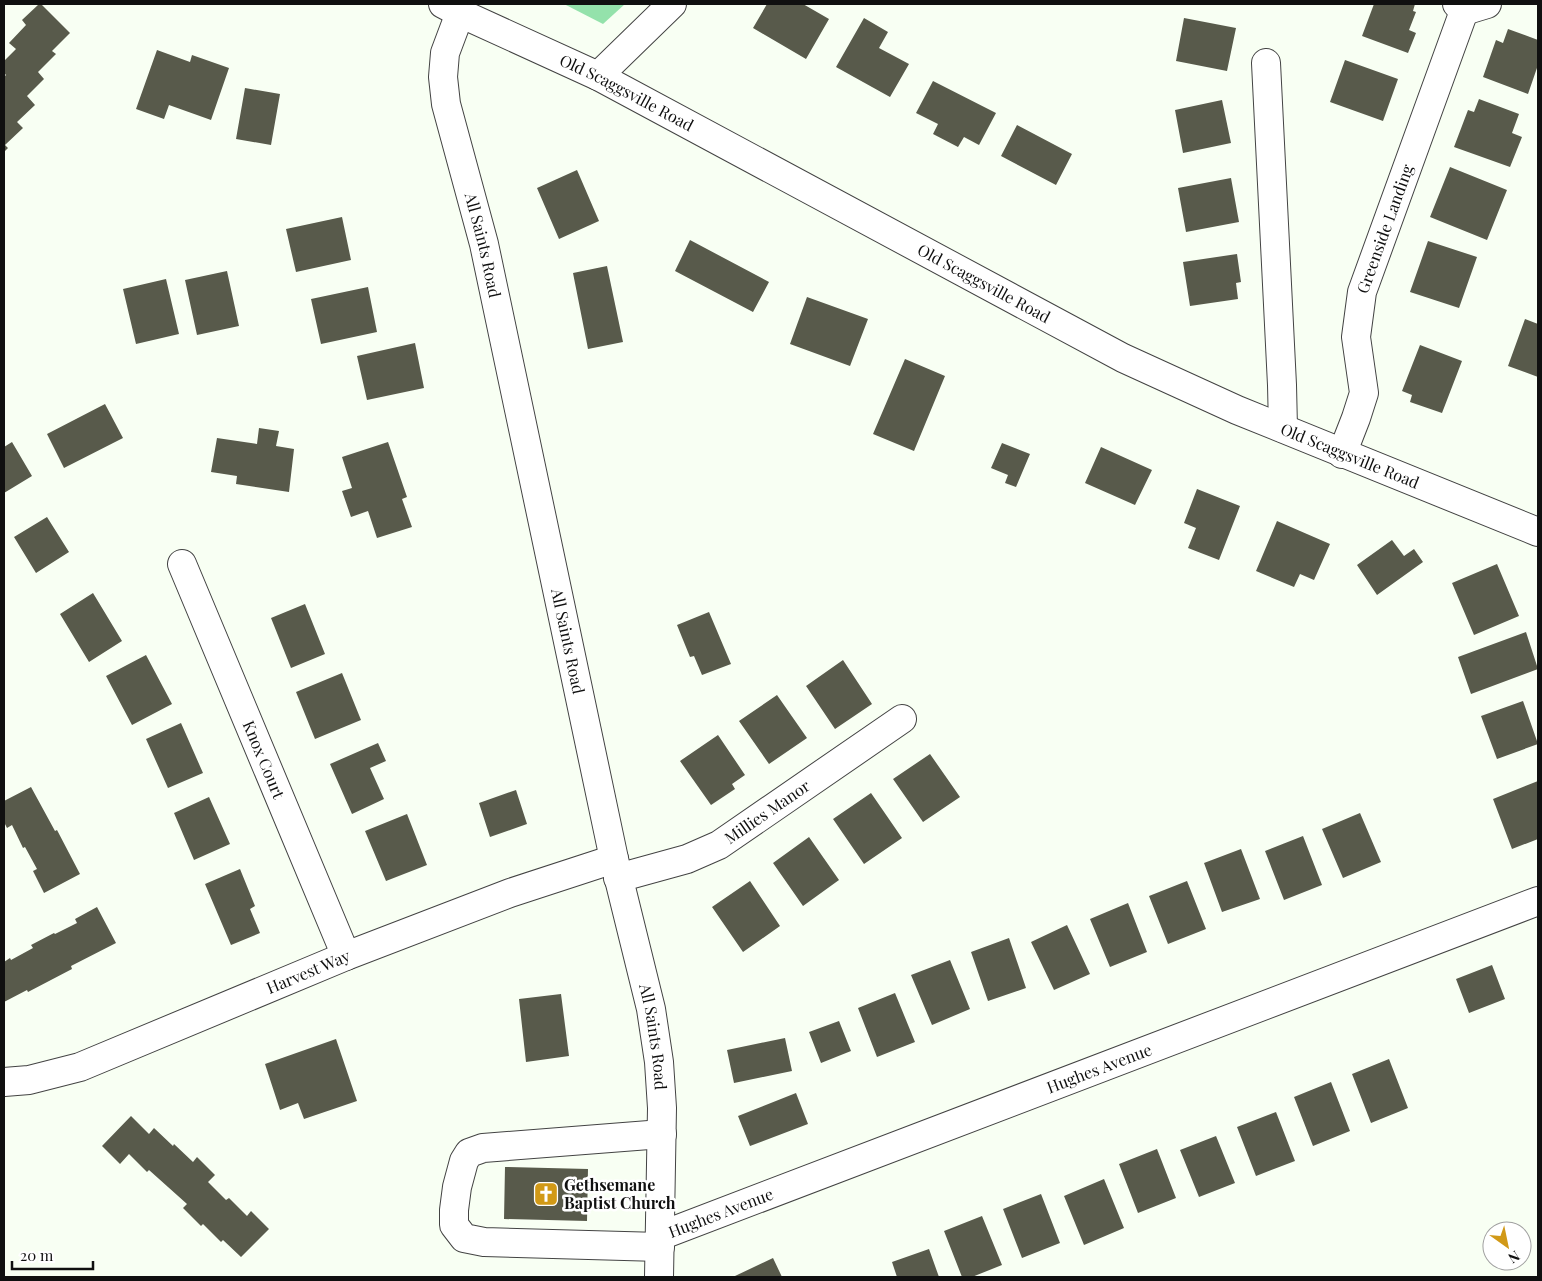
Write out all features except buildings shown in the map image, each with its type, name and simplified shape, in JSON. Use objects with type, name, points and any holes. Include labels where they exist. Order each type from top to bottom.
[{"type":"street","points":[[598,76],[672,4]]},
{"type":"street","name":"Greenside Landing","points":[[1342,454],[1364,393],[1356,337],[1362,292],[1469,6]]},
{"type":"street","name":"Old Scaggsville Road","points":[[451,8],[598,76],[1123,358],[1342,454],[1538,532]]},
{"type":"street","name":"All Saints Road","points":[[451,8],[443,78],[446,104],[484,244],[616,869],[651,1009],[659,1062],[662,1108],[659,1277]]},
{"type":"street","points":[[1266,64],[1283,428]]},
{"type":"street","name":"Knox Court","points":[[182,564],[346,956]]},
{"type":"street","name":"Millies Manor","points":[[616,869],[687,859],[719,845],[902,719]]},
{"type":"street","name":"Harvest Way","points":[[4,1082],[29,1080],[80,1067],[346,956],[510,893],[616,869]]},
{"type":"street","name":"Hughes Avenue","points":[[660,1241],[1538,901]]},
{"type":"street","points":[[660,1241],[484,1242],[464,1238],[454,1225],[454,1210],[457,1187],[464,1161],[469,1153],[483,1148],[662,1134]]},
{"type":"green space","points":[[564,4],[625,4],[603,24]]},
{"type":"place","name":"Gethsemane Baptist Church","points":[[546,1194]]}]
